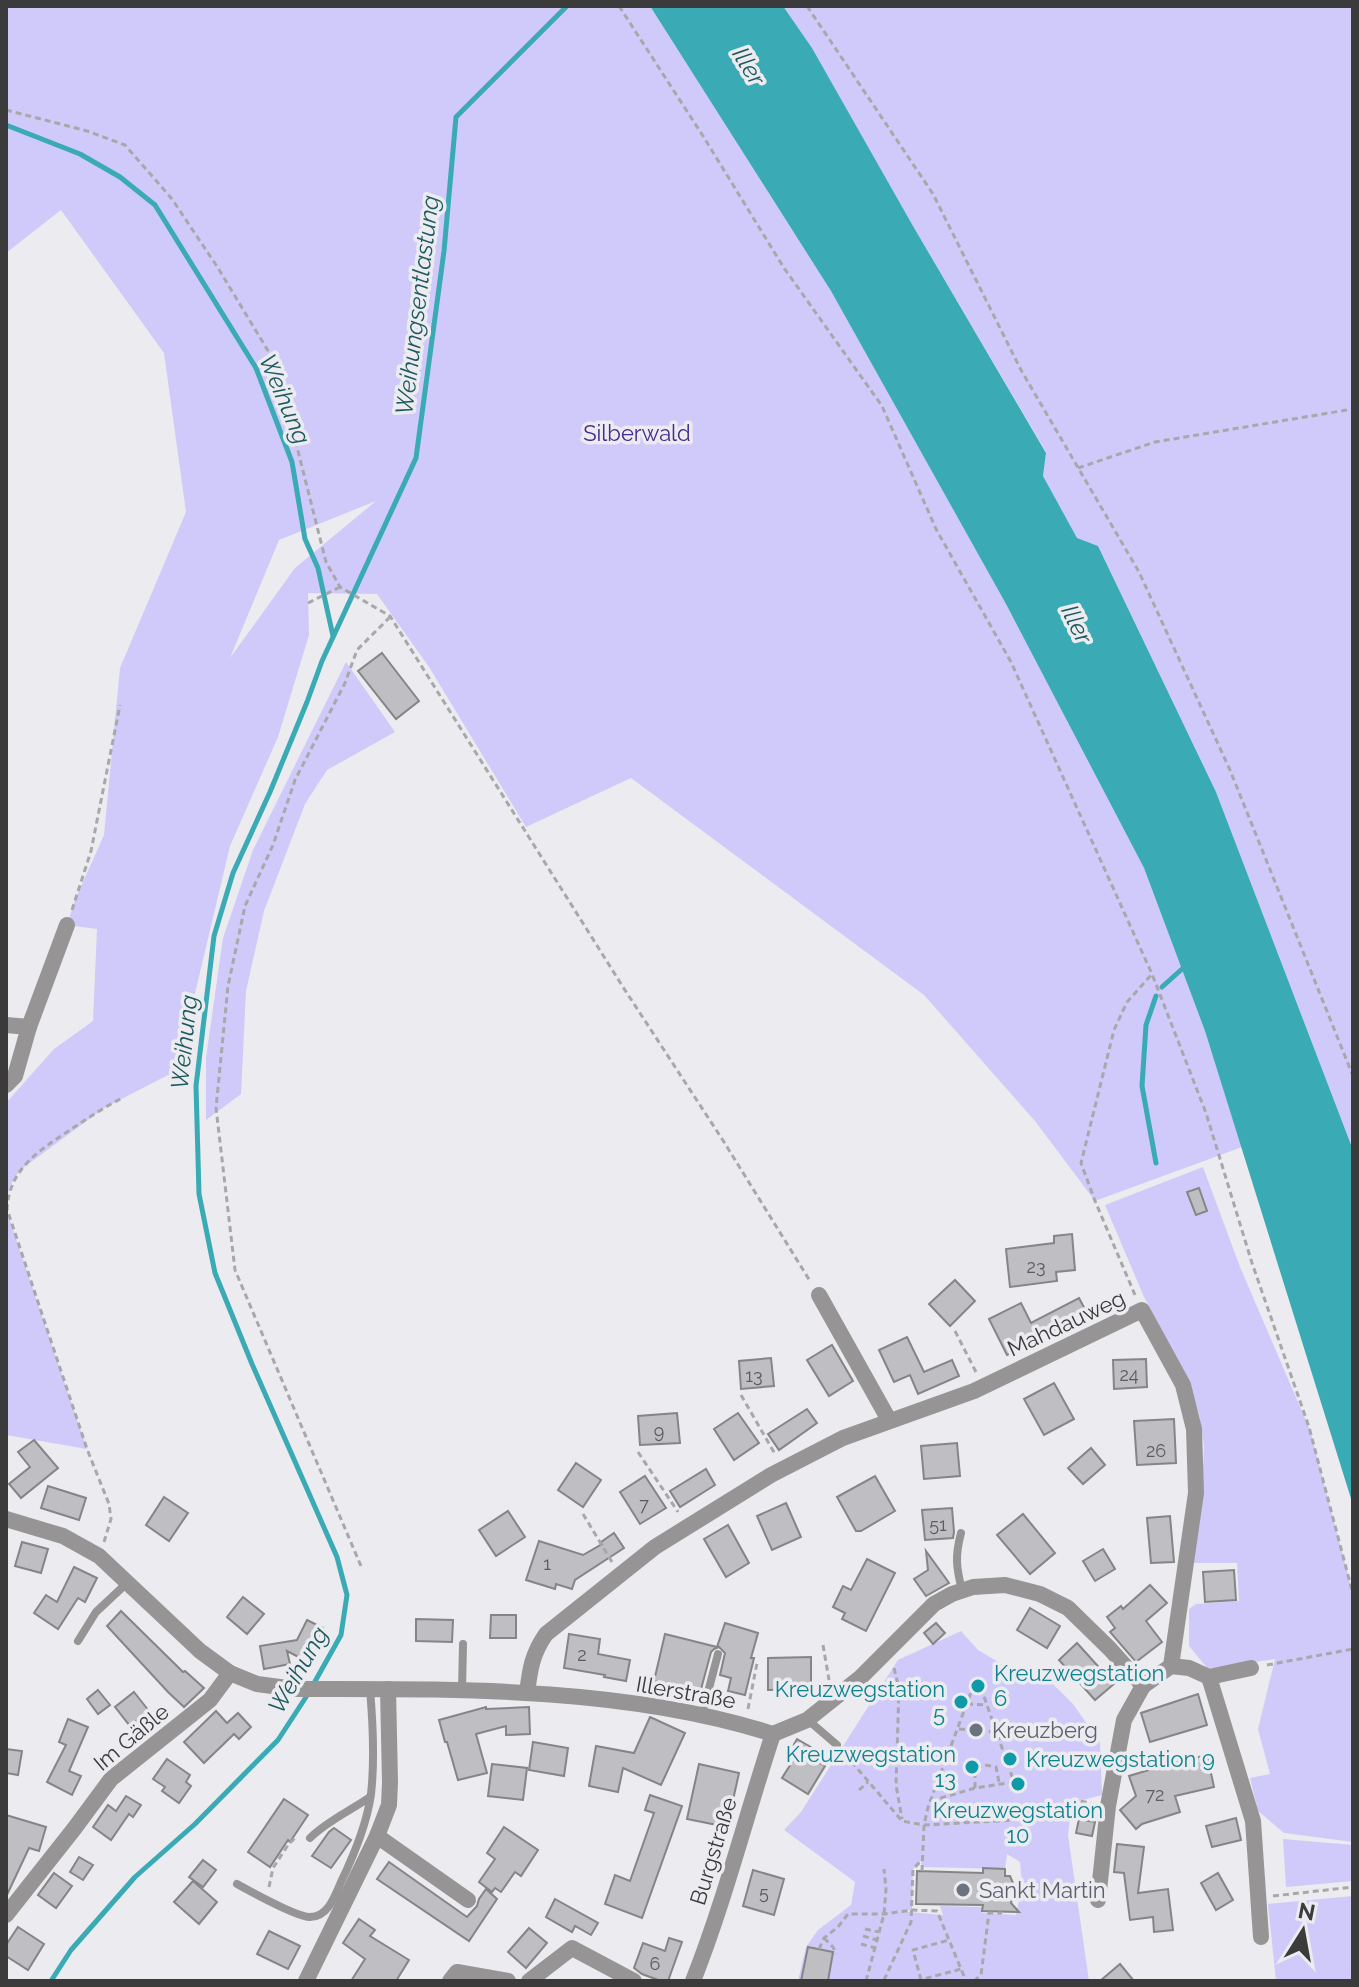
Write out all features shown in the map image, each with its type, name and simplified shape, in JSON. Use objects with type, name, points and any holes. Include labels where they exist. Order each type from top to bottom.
[{"type":"street","points":[[6,1085],[15,1076],[29,1027],[67,925]]},
{"type":"street","points":[[6,1025],[29,1027]]},
{"type":"street","points":[[819,1295],[889,1420]]},
{"type":"street","name":"Mahdauweg","points":[[527,1693],[533,1658],[546,1634],[655,1547],[783,1469],[843,1438],[983,1386],[1142,1310],[1183,1385],[1194,1429],[1196,1493],[1171,1666]]},
{"type":"street","name":"Illerstraße","points":[[6,1519],[63,1536],[99,1556],[200,1651],[230,1673],[257,1684],[295,1689],[527,1693],[633,1703],[702,1715],[773,1734]]},
{"type":"street","points":[[773,1734],[807,1720],[861,1677],[934,1604],[973,1587],[1005,1585],[1040,1594],[1068,1608],[1143,1686]]},
{"type":"street","points":[[1098,1900],[1108,1806],[1124,1720],[1143,1686],[1171,1666],[1189,1668],[1209,1677],[1251,1668]]},
{"type":"street","name":"Im Gäßle","points":[[6,1915],[111,1779],[210,1700],[230,1673]]},
{"type":"street","points":[[1209,1677],[1253,1821],[1261,1937]]},
{"type":"street","points":[[306,1981],[389,1805],[388,1689]]},
{"type":"street","name":"Burgstraße","points":[[693,1981],[730,1879],[773,1734]]},
{"type":"street","points":[[377,1836],[468,1900]]},
{"type":"street","points":[[529,1981],[572,1948],[634,1981]]},
{"type":"street","points":[[450,1981],[457,1972],[508,1981]]},
{"type":"lane","points":[[961,1533],[956,1569],[962,1590]]},
{"type":"lane","points":[[78,1641],[96,1612],[127,1583]]},
{"type":"lane","points":[[462,1691],[463,1644]]},
{"type":"lane","points":[[702,1715],[718,1654]]},
{"type":"lane","points":[[237,1884],[293,1912],[310,1917],[324,1913],[333,1901],[355,1853],[371,1797],[374,1741],[370,1689]]},
{"type":"lane","points":[[807,1720],[837,1745]]},
{"type":"lane","points":[[310,1838],[322,1826],[371,1797]]},
{"type":"path","points":[[619,6],[784,268],[882,406],[936,529],[1011,662],[1152,974],[1206,1113],[1252,1263],[1309,1427],[1353,1594]]},
{"type":"path","points":[[807,6],[933,194],[1021,370],[1139,572],[1230,770],[1353,1076]]},
{"type":"path","points":[[6,110],[87,131],[125,145],[172,199],[276,364],[326,562],[340,587],[390,616],[819,1295]]},
{"type":"path","points":[[1078,468],[1155,442],[1353,409]]},
{"type":"path","points":[[308,603],[340,587]]},
{"type":"path","points":[[361,1566],[235,1270],[216,1108],[228,986],[245,906],[273,845],[295,780],[345,683],[357,650],[390,616]]},
{"type":"path","points":[[67,925],[91,851],[120,705]]},
{"type":"path","points":[[1142,1310],[1081,1163],[1114,1030],[1127,1002],[1152,974]]},
{"type":"path","points":[[99,1556],[111,1519],[109,1504],[87,1449],[7,1209],[10,1186],[36,1151],[122,1098]]},
{"type":"path","points":[[955,1331],[983,1386]]},
{"type":"path","points":[[741,1395],[783,1469]]},
{"type":"path","points":[[638,1452],[688,1527]]},
{"type":"path","points":[[583,1514],[621,1575]]},
{"type":"path","points":[[823,1645],[832,1700]]},
{"type":"path","points":[[890,1648],[899,1688],[896,1785],[902,1821]]},
{"type":"path","points":[[1251,1668],[1353,1649]]},
{"type":"path","points":[[744,1725],[757,1663]]},
{"type":"path","points":[[922,1871],[928,1807],[973,1687],[981,1688],[1014,1782],[975,1788],[931,1801]]},
{"type":"path","points":[[967,1704],[987,1705]]},
{"type":"path","points":[[959,1729],[997,1732]]},
{"type":"path","points":[[837,1745],[902,1821],[924,1825],[1016,1820],[1079,1801],[1108,1806]]},
{"type":"path","points":[[975,1788],[975,1769],[985,1765],[996,1767],[999,1783]]},
{"type":"path","points":[[859,1790],[868,1782]]},
{"type":"path","points":[[266,1898],[273,1868],[288,1845],[297,1836],[310,1838]]},
{"type":"path","points":[[884,1980],[911,1922],[913,1869],[922,1860]]},
{"type":"path","points":[[866,1981],[884,1914],[884,1869]]},
{"type":"path","points":[[1259,1897],[1353,1887]]},
{"type":"path","points":[[920,1904],[920,1910]]},
{"type":"path","points":[[819,1949],[824,1938],[848,1914],[937,1911],[966,1981]]},
{"type":"path","points":[[974,1981],[981,1975],[989,1913],[1002,1913]]},
{"type":"path","points":[[940,1918],[947,1918]]},
{"type":"path","points":[[865,1929],[879,1932]]},
{"type":"path","points":[[863,1936],[877,1940]]},
{"type":"path","points":[[824,1938],[836,1954]]},
{"type":"path","points":[[949,1940],[913,1950],[918,1980],[961,1969]]},
{"type":"path","points":[[861,1944],[875,1948]]},
{"type":"green space","name":"Silberwald","points":[[6,6],[650,6],[831,291],[1006,604],[1144,868],[1205,1031],[1242,1147],[1095,1201],[1035,1121],[924,995],[631,778],[526,827],[429,667],[377,594],[308,593],[309,635],[278,737],[230,846],[192,1006],[172,1073],[104,1108],[19,1171],[7,1197],[9,1218],[87,1449],[6,1435],[6,1103],[54,1049],[93,1021],[97,929],[67,925],[104,835],[120,668],[186,512],[164,353],[61,210],[6,253]],"holes":[[[376,501],[295,568],[230,658],[279,540]]]},
{"type":"green space","points":[[783,6],[1353,6],[1353,1150],[1216,792],[1098,546],[1077,539],[1043,476],[1046,452],[812,48]]},
{"type":"green space","points":[[346,662],[395,732],[327,770],[305,804],[264,911],[246,991],[241,1094],[206,1120],[206,1058],[223,938],[253,850]]},
{"type":"green space","points":[[1203,1167],[1240,1267],[1310,1430],[1353,1594],[1353,1842],[1284,1833],[1258,1811],[1250,1778],[1270,1774],[1258,1729],[1275,1659],[1208,1669],[1189,1646],[1189,1609],[1196,1604],[1239,1601],[1237,1563],[1192,1563],[1203,1469],[1204,1445],[1199,1414],[1187,1378],[1144,1297],[1105,1205]]},
{"type":"green space","points":[[961,1631],[978,1650],[1017,1673],[1050,1681],[1073,1704],[1100,1742],[1102,1795],[1072,1803],[1068,1835],[1089,1981],[798,1981],[806,1947],[818,1930],[851,1905],[855,1882],[784,1830],[801,1812],[898,1660]],"holes":[[[1007,1854],[1020,1862],[1022,1885],[1016,1915],[982,1913],[982,1907],[940,1906],[943,1915],[898,1911],[912,1910],[913,1869],[921,1861],[922,1867],[1005,1869]]]},
{"type":"green space","points":[[1283,1839],[1353,1845],[1353,1881],[1286,1887]]},
{"type":"green space","points":[[1353,1896],[1353,1981],[1276,1981],[1268,1904]]},
{"type":"water","name":"Iller","points":[[650,6],[783,6],[812,48],[1046,453],[1043,476],[1077,538],[1098,546],[1216,792],[1353,1150],[1353,1505],[1205,1031],[1144,868],[1006,604],[831,291]]},
{"type":"building","points":[[382,653],[419,701],[396,719],[358,671]]},
{"type":"building","points":[[1199,1188],[1207,1211],[1196,1215],[1187,1192]]},
{"type":"building","points":[[1072,1234],[1075,1270],[1056,1272],[1057,1281],[1010,1287],[1006,1249],[1054,1243],[1054,1236]]},
{"type":"building","points":[[955,1280],[975,1301],[950,1326],[929,1304]]},
{"type":"building","points":[[1079,1298],[1087,1313],[1007,1355],[989,1319],[1021,1303],[1031,1323]]},
{"type":"building","points":[[907,1337],[924,1372],[952,1360],[959,1376],[918,1394],[910,1375],[894,1382],[879,1350]]},
{"type":"building","points":[[832,1345],[853,1381],[829,1396],[807,1360]]},
{"type":"building","points":[[771,1358],[774,1386],[741,1389],[739,1361]]},
{"type":"building","points":[[1146,1359],[1147,1387],[1114,1389],[1113,1360]]},
{"type":"building","points":[[1054,1383],[1074,1419],[1044,1435],[1024,1399]]},
{"type":"building","points":[[807,1409],[817,1423],[779,1450],[768,1434]]},
{"type":"building","points":[[677,1413],[680,1443],[640,1445],[638,1416]]},
{"type":"building","points":[[738,1413],[759,1443],[734,1460],[714,1429]]},
{"type":"building","points":[[1174,1419],[1176,1463],[1137,1465],[1134,1421]]},
{"type":"building","points":[[34,1440],[58,1468],[21,1498],[9,1484],[30,1467],[18,1452]]},
{"type":"building","points":[[957,1443],[960,1476],[924,1479],[921,1446]]},
{"type":"building","points":[[1091,1448],[1105,1465],[1083,1484],[1068,1468]]},
{"type":"building","points":[[576,1463],[601,1480],[583,1507],[558,1490]]},
{"type":"building","points":[[706,1469],[715,1485],[680,1507],[670,1491]]},
{"type":"building","points":[[645,1476],[666,1508],[640,1524],[620,1492]]},
{"type":"building","points":[[875,1476],[895,1511],[856,1531],[837,1497]]},
{"type":"building","points":[[48,1486],[86,1498],[79,1520],[41,1508]]},
{"type":"building","points":[[164,1497],[188,1513],[169,1541],[146,1525]]},
{"type":"building","points":[[786,1503],[801,1537],[772,1550],[757,1516]]},
{"type":"building","points":[[952,1508],[953,1538],[925,1540],[922,1510]]},
{"type":"building","points":[[508,1511],[525,1537],[496,1556],[479,1530]]},
{"type":"building","points":[[1023,1514],[1055,1553],[1030,1574],[997,1535]]},
{"type":"building","points":[[1170,1516],[1174,1562],[1151,1563],[1147,1518]]},
{"type":"building","points":[[728,1525],[749,1563],[726,1577],[704,1539]]},
{"type":"building","points":[[614,1533],[624,1548],[575,1580],[572,1589],[556,1584],[555,1589],[526,1580],[539,1541],[583,1555]]},
{"type":"building","points":[[22,1542],[48,1549],[41,1573],[15,1566]]},
{"type":"building","points":[[1103,1549],[1115,1569],[1095,1581],[1083,1561]]},
{"type":"building","points":[[926,1551],[949,1583],[926,1596],[914,1579],[928,1570]]},
{"type":"building","points":[[867,1559],[895,1573],[866,1631],[842,1619],[845,1613],[833,1607],[843,1586],[851,1590]]},
{"type":"building","points":[[74,1567],[97,1578],[85,1602],[78,1598],[58,1629],[34,1613],[46,1595],[57,1602]]},
{"type":"building","points":[[1234,1570],[1236,1600],[1205,1602],[1203,1572]]},
{"type":"building","points":[[1150,1585],[1167,1603],[1146,1621],[1162,1642],[1136,1662],[1110,1632],[1115,1628],[1107,1617],[1121,1606],[1123,1609]]},
{"type":"building","points":[[243,1597],[264,1614],[247,1634],[227,1617]]},
{"type":"building","points":[[1030,1608],[1060,1626],[1047,1648],[1017,1630]]},
{"type":"building","points":[[121,1611],[183,1672],[204,1688],[184,1707],[107,1626]]},
{"type":"building","points":[[491,1615],[516,1615],[516,1638],[490,1638]]},
{"type":"building","points":[[416,1619],[453,1620],[452,1642],[416,1641]]},
{"type":"building","points":[[307,1620],[323,1628],[306,1661],[287,1651],[290,1664],[264,1669],[260,1646],[297,1640]]},
{"type":"building","points":[[725,1623],[758,1633],[745,1695],[728,1691],[731,1678],[720,1675],[725,1653],[719,1647],[711,1652],[700,1693],[654,1681],[665,1634],[717,1647]]},
{"type":"building","points":[[936,1623],[945,1633],[933,1644],[924,1633]]},
{"type":"building","points":[[569,1634],[600,1639],[598,1654],[630,1660],[626,1681],[564,1668]]},
{"type":"building","points":[[1077,1643],[1114,1684],[1095,1700],[1059,1660]]},
{"type":"building","points":[[811,1657],[811,1689],[768,1690],[768,1658]]},
{"type":"building","points":[[98,1690],[110,1705],[98,1714],[87,1699]]},
{"type":"building","points":[[134,1692],[149,1711],[130,1726],[115,1707]]},
{"type":"building","points":[[1198,1694],[1207,1725],[1150,1742],[1141,1713]]},
{"type":"building","points":[[486,1707],[529,1707],[530,1734],[506,1735],[506,1726],[476,1734],[487,1773],[458,1780],[439,1720]]},
{"type":"building","points":[[216,1711],[227,1723],[238,1713],[251,1727],[239,1739],[234,1734],[204,1763],[184,1742]]},
{"type":"building","points":[[650,1717],[685,1733],[661,1785],[623,1768],[618,1792],[589,1786],[596,1746],[634,1753]]},
{"type":"building","points":[[68,1719],[88,1727],[69,1771],[81,1776],[72,1795],[47,1782],[66,1745],[59,1742]]},
{"type":"building","points":[[797,1739],[816,1750],[811,1758],[825,1766],[808,1794],[782,1778],[794,1759],[788,1755]]},
{"type":"building","points":[[533,1742],[568,1748],[564,1776],[529,1770]]},
{"type":"building","points":[[6,1749],[22,1751],[18,1775],[6,1773]]},
{"type":"building","points":[[1207,1755],[1214,1787],[1175,1796],[1180,1812],[1142,1824],[1136,1829],[1120,1810],[1136,1796],[1129,1776]]},
{"type":"building","points":[[167,1759],[190,1775],[186,1782],[191,1786],[179,1803],[162,1791],[165,1787],[153,1779]]},
{"type":"building","points":[[492,1764],[527,1768],[523,1800],[488,1796]]},
{"type":"building","points":[[699,1764],[739,1773],[727,1827],[687,1819]]},
{"type":"building","points":[[650,1795],[682,1806],[642,1918],[605,1904],[615,1875],[630,1881],[654,1813],[645,1810]]},
{"type":"building","points":[[126,1796],[141,1805],[133,1817],[129,1814],[111,1840],[93,1827],[108,1805],[116,1811]]},
{"type":"building","points":[[284,1799],[308,1815],[270,1867],[248,1852]]},
{"type":"building","points":[[6,1815],[46,1827],[39,1851],[29,1848],[6,1897]]},
{"type":"building","points":[[1236,1818],[1241,1840],[1212,1847],[1206,1826]]},
{"type":"building","points":[[1079,1819],[1095,1822],[1092,1836],[1076,1833]]},
{"type":"building","points":[[504,1827],[538,1850],[521,1876],[515,1872],[501,1892],[495,1888],[492,1892],[479,1882],[495,1859],[487,1853]]},
{"type":"building","points":[[334,1828],[351,1840],[331,1868],[312,1856]]},
{"type":"building","points":[[1117,1844],[1144,1847],[1138,1893],[1168,1889],[1173,1930],[1154,1932],[1153,1917],[1130,1920],[1124,1873],[1114,1872]]},
{"type":"building","points":[[79,1857],[93,1865],[83,1880],[70,1872]]},
{"type":"building","points":[[203,1860],[216,1870],[203,1887],[189,1877]]},
{"type":"building","points":[[389,1862],[467,1917],[486,1889],[497,1899],[469,1941],[377,1879]]},
{"type":"building","name":"Sankt Martin","points":[[983,1868],[1005,1869],[1005,1876],[1010,1876],[1016,1890],[1011,1903],[1019,1912],[982,1911],[983,1905],[916,1904],[917,1871],[983,1873]]},
{"type":"building","points":[[753,1870],[784,1879],[774,1915],[743,1906]]},
{"type":"building","points":[[54,1873],[72,1886],[56,1908],[38,1895]]},
{"type":"building","points":[[1218,1873],[1233,1900],[1216,1910],[1201,1883]]},
{"type":"building","points":[[193,1881],[217,1902],[199,1924],[174,1902]]},
{"type":"building","points":[[555,1899],[598,1923],[591,1935],[575,1926],[572,1932],[546,1917]]},
{"type":"building","points":[[359,1919],[375,1930],[370,1936],[409,1960],[396,1981],[351,1981],[365,1959],[343,1943]]},
{"type":"building","points":[[18,1927],[44,1944],[28,1970],[6,1956],[6,1945]]},
{"type":"building","points":[[529,1928],[547,1943],[526,1968],[508,1952]]},
{"type":"building","points":[[269,1931],[300,1946],[288,1969],[257,1954]]},
{"type":"building","points":[[669,1938],[682,1942],[668,1981],[642,1974],[634,1968],[643,1943],[665,1951]]},
{"type":"building","points":[[808,1947],[833,1952],[828,1981],[801,1981]]},
{"type":"building","points":[[1120,1964],[1134,1981],[1100,1981]]},
{"type":"waterway","name":"Weihung","points":[[313,1685],[341,1635],[347,1595],[337,1557],[215,1273],[199,1194],[196,1086],[214,936],[233,873],[270,792],[322,661],[416,458],[444,251],[456,117],[567,6]]},
{"type":"waterway","name":"Weihung","points":[[6,125],[80,154],[120,177],[155,205],[256,368],[292,462],[305,539],[318,568],[333,636]]},
{"type":"waterway","points":[[1162,987],[1182,969]]},
{"type":"waterway","points":[[1156,996],[1146,1025],[1142,1086],[1156,1163]]},
{"type":"waterway","name":"Weihung","points":[[51,1981],[71,1950],[135,1877],[195,1824],[278,1740],[308,1694]]},
{"type":"place","name":"Kreuzwegstation 6","points":[[978,1686]]},
{"type":"place","name":"Kreuzwegstation 5","points":[[961,1702]]},
{"type":"place","name":"Kreuzberg","points":[[976,1730]]},
{"type":"place","name":"Kreuzwegstation 9","points":[[1010,1759]]},
{"type":"place","name":"Kreuzwegstation 13","points":[[972,1767]]},
{"type":"place","name":"Kreuzwegstation 10","points":[[1018,1784]]},
{"type":"place","name":"Sankt Martin","points":[[963,1890]]},
{"type":"water label","name":"Weihungsentlastung","points":[[417,305]]}]
